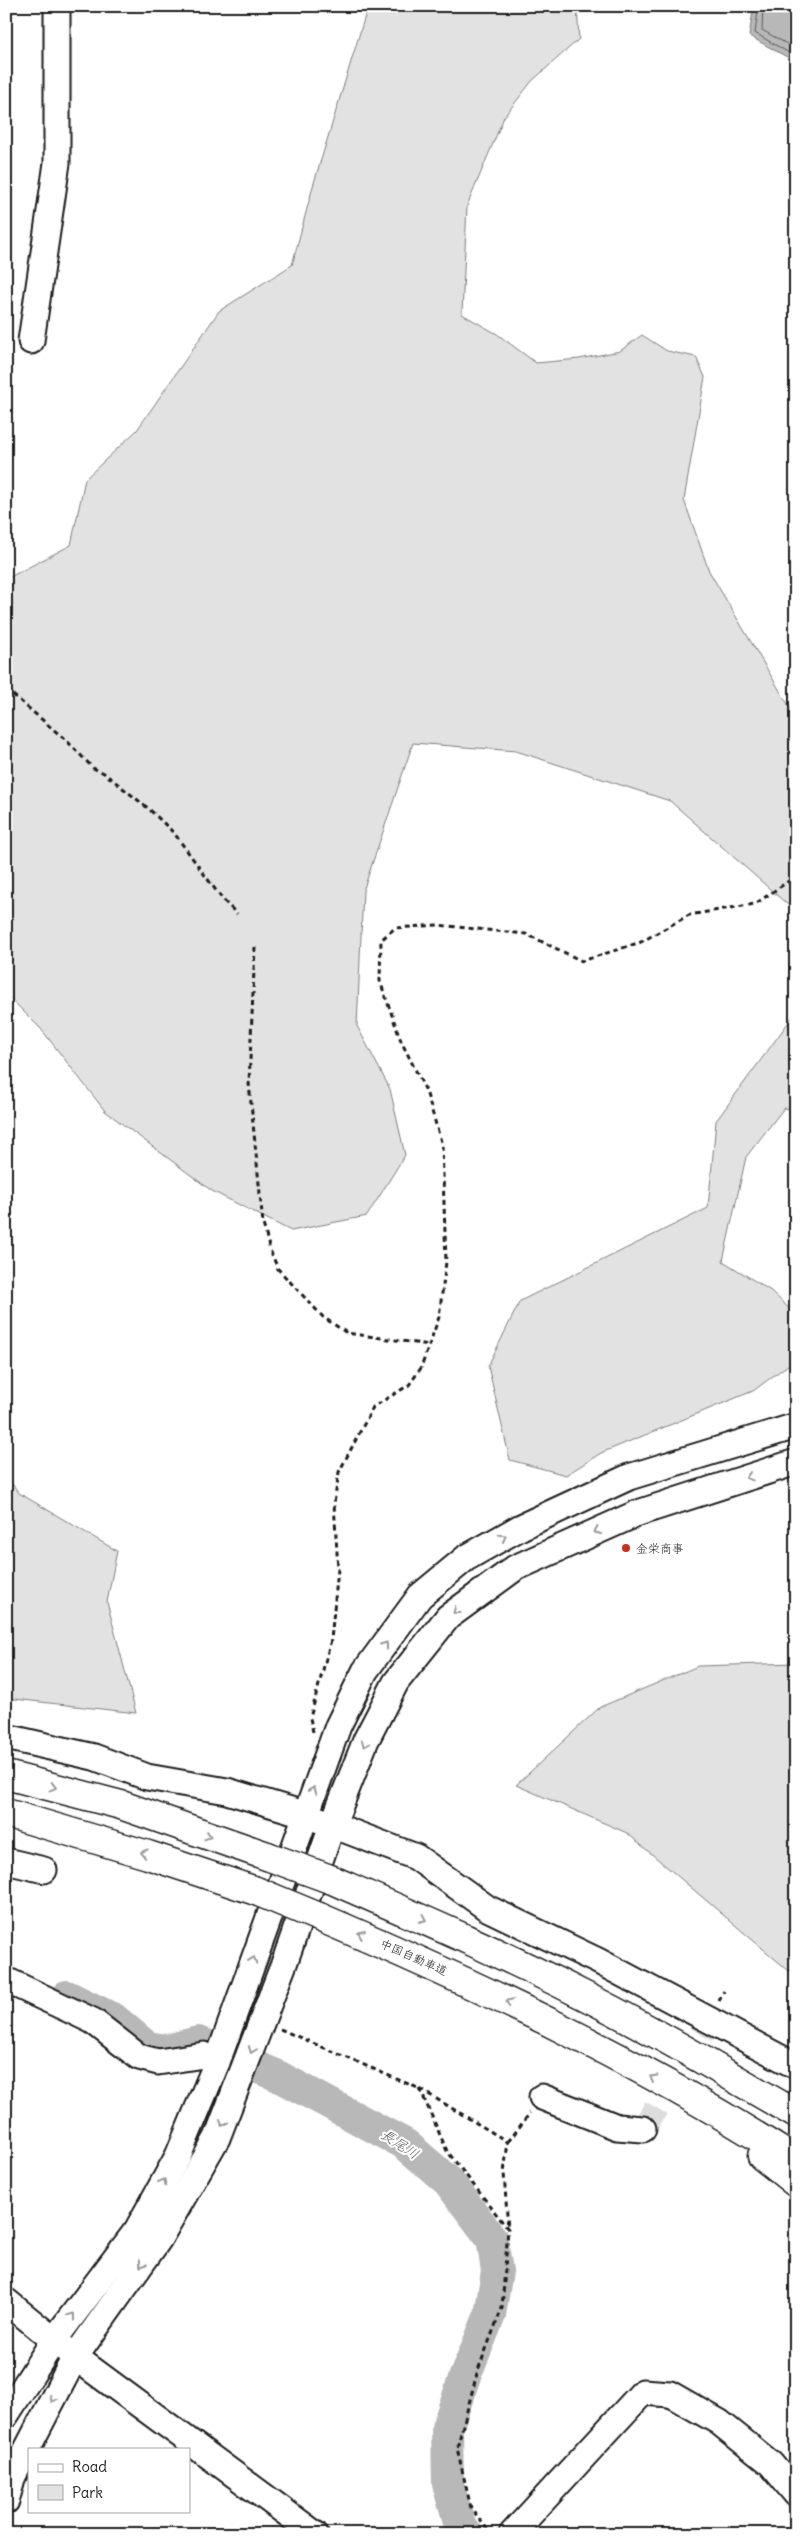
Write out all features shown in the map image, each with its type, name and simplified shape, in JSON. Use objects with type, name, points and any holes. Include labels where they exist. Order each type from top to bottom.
[{"type":"highway","points":[[6,1775],[121,1805],[330,1879],[456,1934],[582,1994],[752,2070],[796,2096]]},
{"type":"highway","name":"中国自動車道","points":[[6,1814],[148,1855],[256,1891],[440,1968],[535,2014],[695,2102],[796,2161]]},
{"type":"highway","points":[[582,1994],[796,2114]]},
{"type":"highway","points":[[695,2102],[796,2183]]},
{"type":"street","points":[[30,341],[57,163],[57,6]]},
{"type":"street","points":[[6,2415],[54,2340],[137,2230],[178,2156],[217,2062],[304,1814],[338,1726],[365,1671],[420,1596],[466,1558],[521,1527],[628,1477],[796,1426]]},
{"type":"street","points":[[6,2501],[13,2476],[75,2357],[159,2239],[217,2138],[263,2022],[332,1826],[366,1740],[396,1682],[448,1617],[515,1568],[638,1513],[796,1462]]},
{"type":"street","points":[[6,1737],[94,1757],[147,1777],[228,1791],[304,1814],[416,1857],[486,1908],[607,1966],[796,2066]]},
{"type":"street","points":[[6,1861],[44,1870]]},
{"type":"street","points":[[6,1980],[93,2021],[139,2057],[158,2062],[204,2055],[217,2062]]},
{"type":"street","points":[[542,2096],[616,2127],[642,2130]]},
{"type":"street","points":[[6,2301],[75,2357],[315,2534]]},
{"type":"street","points":[[512,2534],[643,2392],[670,2394],[720,2422],[771,2464],[796,2494]]},
{"type":"path","points":[[6,689],[67,741],[93,768],[104,773],[162,821],[174,833],[223,900],[236,914]]},
{"type":"path","points":[[314,1736],[310,1718],[331,1640],[338,1569],[334,1503],[339,1472],[373,1407],[409,1385],[421,1368],[431,1345],[439,1317],[446,1262],[442,1144],[426,1091],[402,1040],[380,981],[381,940],[395,928],[438,925],[526,934],[582,961],[641,942],[689,915],[755,904],[796,876]]},
{"type":"path","points":[[256,947],[249,1083],[263,1224],[270,1250],[278,1269],[323,1317],[347,1333],[431,1345]]},
{"type":"path","points":[[263,2022],[420,2089],[508,2142]]},
{"type":"path","points":[[420,2089],[447,2151],[508,2229]]},
{"type":"path","points":[[491,2534],[471,2508],[457,2448],[478,2370],[502,2308],[508,2229],[504,2173],[508,2142],[542,2096]]},
{"type":"green space","points":[[368,6],[577,6],[579,39],[532,81],[504,117],[467,206],[462,314],[497,334],[536,363],[579,359],[620,351],[642,335],[667,351],[696,357],[705,377],[684,500],[709,571],[796,718],[796,912],[670,801],[516,751],[413,743],[363,891],[357,1026],[390,1089],[405,1155],[367,1216],[291,1231],[212,1191],[105,1111],[41,1029],[6,994],[6,579],[71,545],[85,479],[137,430],[219,311],[292,265],[313,186]]},
{"type":"green space","points":[[796,1012],[796,1110],[784,1108],[746,1157],[723,1261],[771,1291],[796,1315],[796,1359],[753,1391],[601,1453],[566,1475],[510,1460],[488,1366],[520,1301],[708,1208],[716,1121]]},
{"type":"green space","points":[[6,1476],[19,1493],[117,1551],[107,1602],[136,1713],[6,1698]]},
{"type":"green space","points":[[796,1663],[796,1970],[789,1971],[627,1833],[516,1785],[600,1707],[698,1666]]},
{"type":"water","points":[[750,6],[796,6],[796,62],[749,36],[753,11]]},
{"type":"waterway","name":"長尾川","points":[[67,1996],[114,2019],[147,2047],[168,2050],[198,2042],[276,2075],[405,2144],[448,2181],[492,2239],[497,2271],[490,2315],[465,2376],[447,2428],[448,2484],[460,2526],[467,2534]]},
{"type":"tunnel","points":[[643,2129],[710,2019]]},
{"type":"place","name":"金栄商事","points":[[626,1548]]}]
